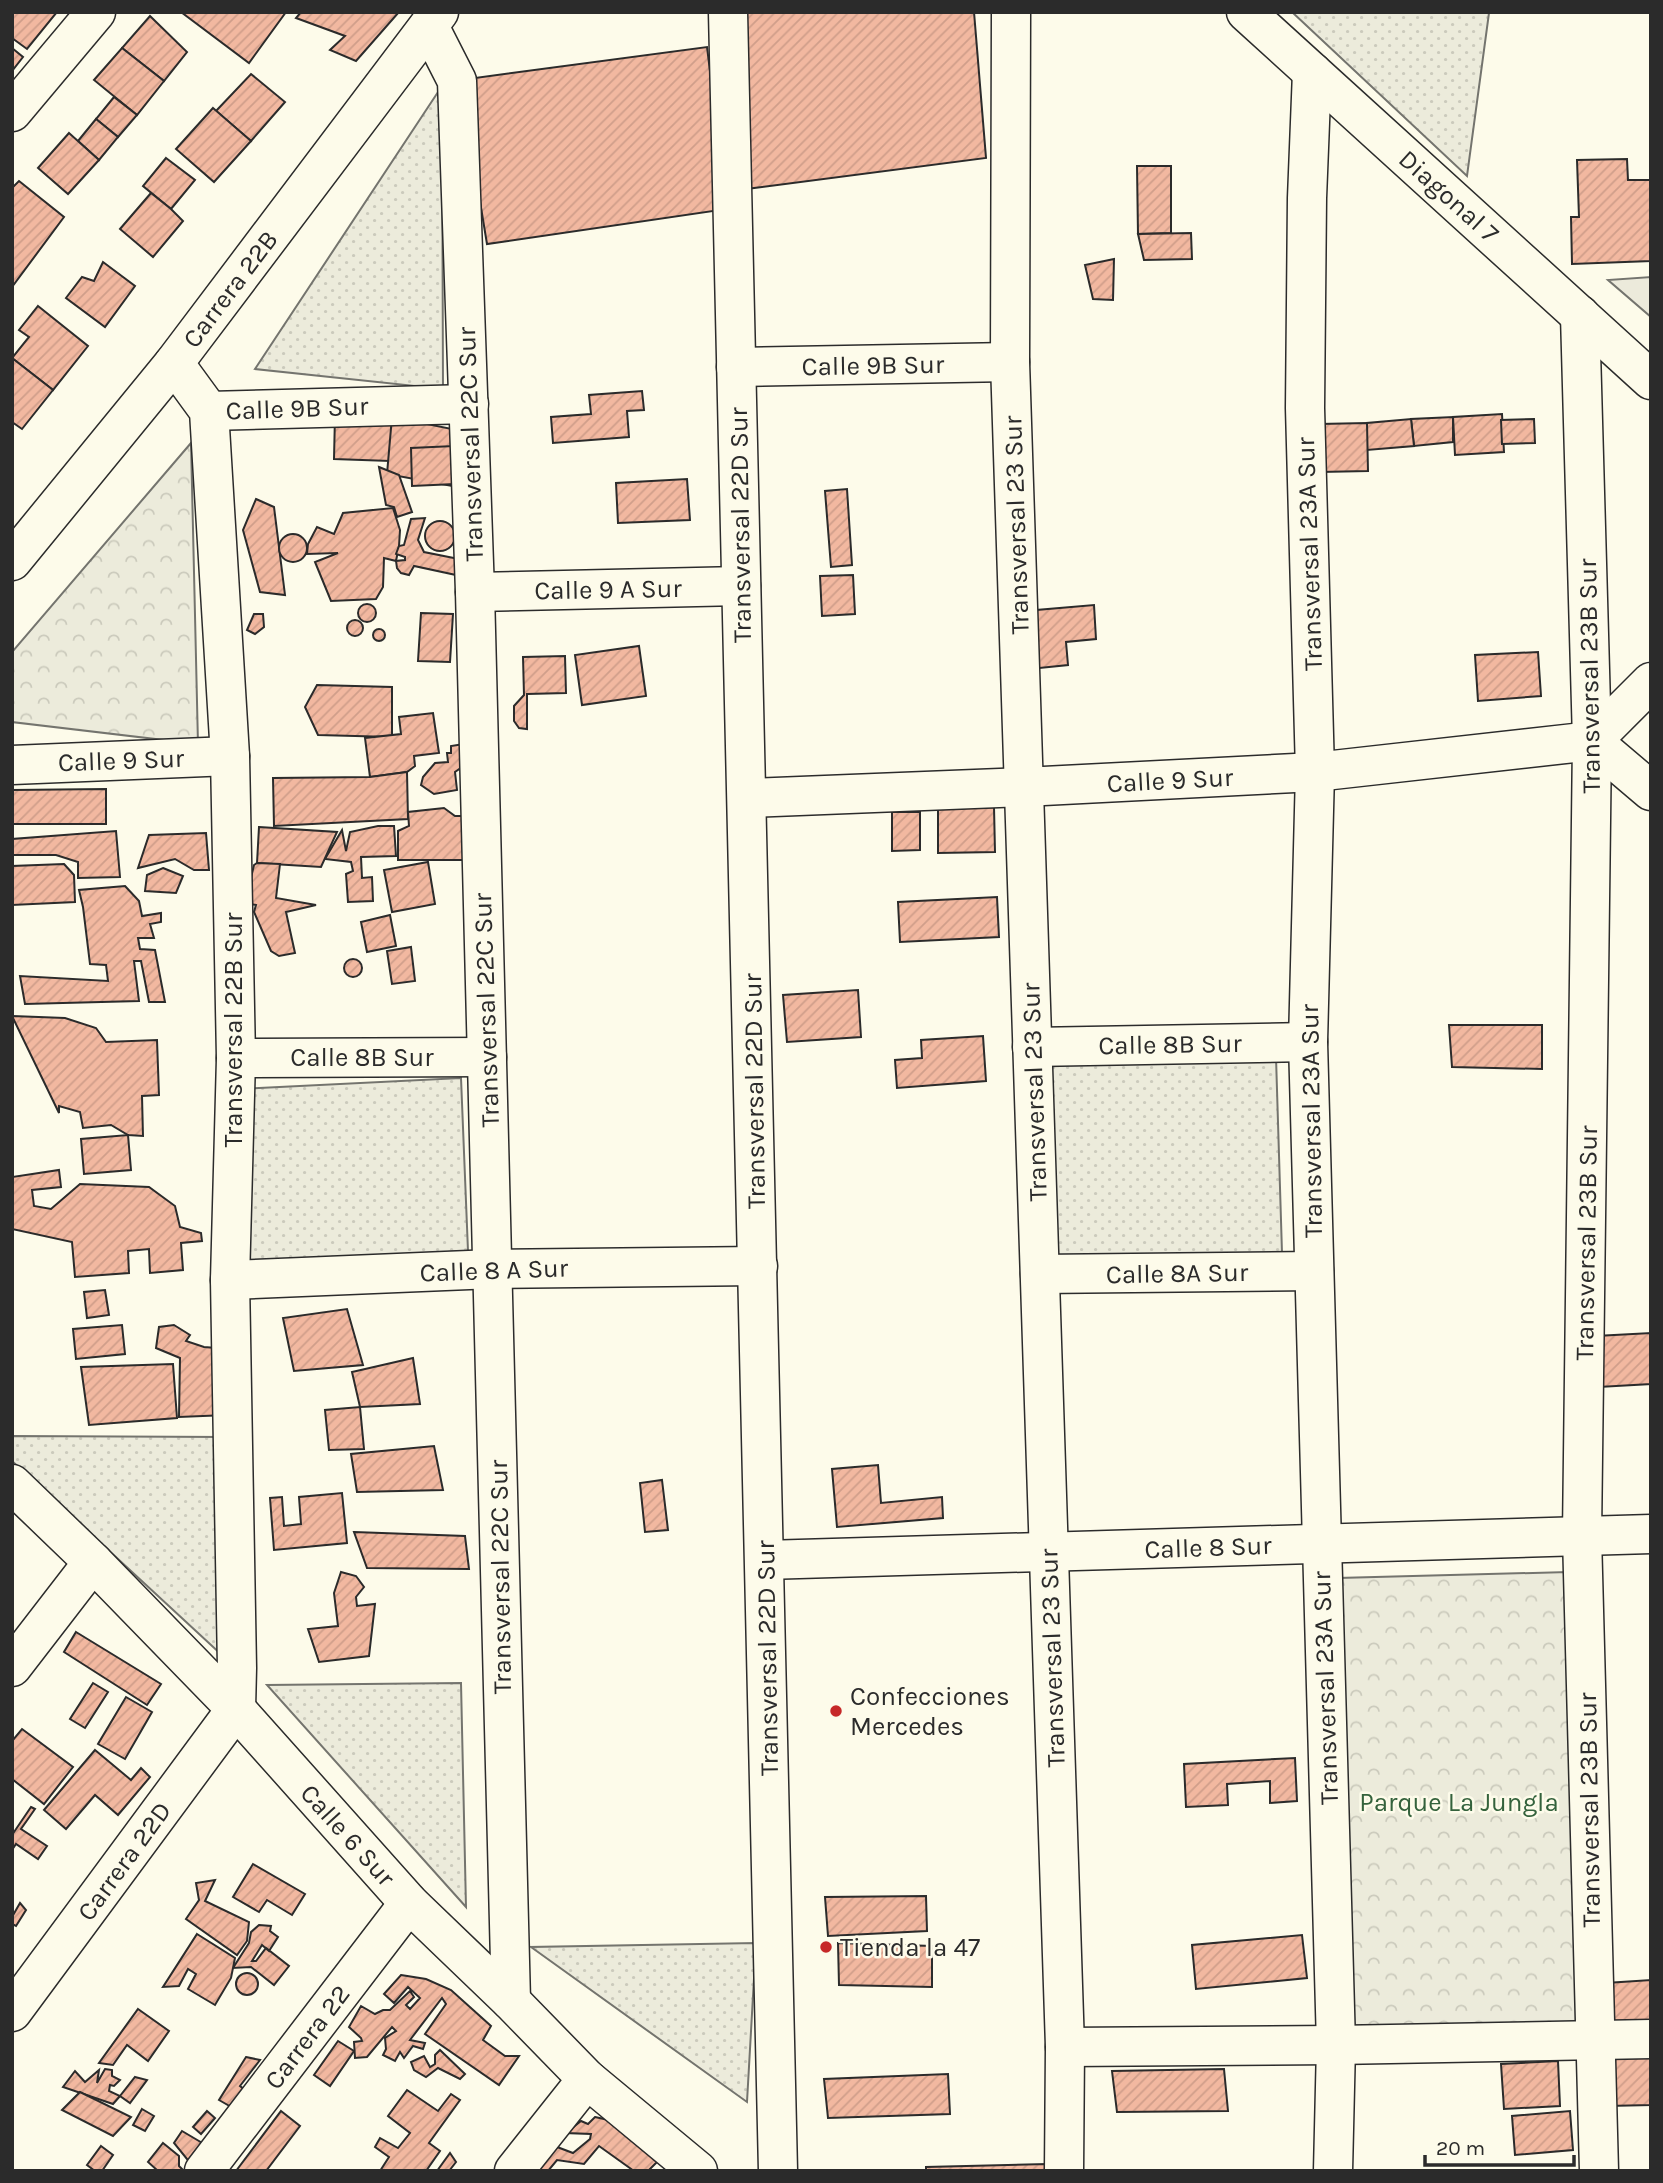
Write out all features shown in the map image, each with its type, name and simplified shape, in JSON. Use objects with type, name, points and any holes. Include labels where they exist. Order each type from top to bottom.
[{"type":"street","points":[[12,112],[96,12]]},
{"type":"street","name":"Transversal 22D Sur","points":[[728,12],[778,2171]]},
{"type":"street","name":"Transversal 23 Sur","points":[[1011,12],[1010,362],[1065,2047],[1064,2171]]},
{"type":"street","name":"Diagonal 7","points":[[1246,12],[1651,380]]},
{"type":"street","name":"Carrera 22B","points":[[12,561],[174,363],[434,19]]},
{"type":"street","name":"Transversal 22C Sur","points":[[434,19],[457,81],[475,592],[511,2001]]},
{"type":"street","name":"Transversal 23A Sur","points":[[1312,72],[1307,198],[1305,408],[1315,772],[1308,1042],[1336,2045],[1334,2171]]},
{"type":"street","name":"Transversal 23B Sur","points":[[1580,315],[1592,741],[1582,1536],[1599,2171]]},
{"type":"street","name":"Calle 9B Sur","points":[[736,367],[1010,362]]},
{"type":"street","points":[[174,363],[209,411]]},
{"type":"street","name":"Calle 9B Sur","points":[[209,411],[469,404]]},
{"type":"street","name":"Transversal 22B Sur","points":[[209,411],[230,756],[236,1058],[230,1280],[236,1709]]},
{"type":"street","name":"Calle 9 A Sur","points":[[475,592],[741,586]]},
{"type":"street","points":[[1651,682],[1592,741],[1651,791]]},
{"type":"street","name":"Calle 9 Sur","points":[[747,798],[1024,788],[1315,772],[1592,741]]},
{"type":"street","name":"Calle 9 Sur","points":[[12,765],[230,756]]},
{"type":"street","name":"Calle 8B Sur","points":[[1032,1047],[1308,1042]]},
{"type":"street","name":"Calle 8B Sur","points":[[236,1058],[487,1057]]},
{"type":"street","name":"Calle 8 A Sur","points":[[230,1280],[493,1269],[758,1265]]},
{"type":"street","name":"Calle 8A Sur","points":[[1040,1274],[1314,1271]]},
{"type":"street","name":"Calle 6 Sur","points":[[12,1485],[93,1562],[236,1709],[409,1903],[587,2079],[698,2171]]},
{"type":"street","name":"Calle 8 Sur","points":[[765,1560],[1651,1534]]},
{"type":"street","points":[[12,1667],[93,1562]]},
{"type":"street","name":"Carrera 22D","points":[[12,2012],[236,1709]]},
{"type":"street","name":"Carrera 22","points":[[204,2171],[409,1903]]},
{"type":"street","points":[[1065,2047],[1651,2039]]},
{"type":"street","points":[[514,2171],[587,2079]]},
{"type":"green space","points":[[1292,12],[1489,13],[1467,176]]},
{"type":"green space","points":[[442,86],[443,389],[255,369]]},
{"type":"green space","points":[[191,443],[198,744],[12,722],[12,652]]},
{"type":"green space","points":[[1276,1057],[1282,1253],[1057,1262],[1050,1065]]},
{"type":"green space","points":[[461,1078],[468,1251],[245,1262],[237,1089]]},
{"type":"green space","points":[[12,1436],[226,1437],[224,1657],[12,1461]]},
{"type":"green space","name":"Parque La Jungla","points":[[1568,1572],[1580,2026],[1350,2032],[1338,1578]]},
{"type":"green space","points":[[461,1683],[466,1907],[267,1685]]},
{"type":"green space","points":[[756,1943],[747,2102],[531,1947]]},
{"type":"shaded area","points":[[1651,277],[1651,317],[1608,280]]},
{"type":"building","points":[[12,12],[57,12],[27,49],[12,38]]},
{"type":"building","points":[[181,12],[286,12],[249,63]]},
{"type":"building","points":[[301,12],[399,12],[356,61],[330,50],[345,36],[296,18]]},
{"type":"building","points":[[740,12],[974,12],[986,158],[738,190]]},
{"type":"building","points":[[150,16],[187,52],[164,81],[122,48]]},
{"type":"building","points":[[707,47],[727,209],[487,244],[460,80]]},
{"type":"building","points":[[12,48],[23,57],[12,71]]},
{"type":"building","points":[[122,48],[164,81],[137,115],[94,80]]},
{"type":"building","points":[[251,74],[285,102],[251,141],[216,111]]},
{"type":"building","points":[[114,97],[137,115],[118,137],[96,119]]},
{"type":"building","points":[[213,108],[251,141],[214,182],[176,149]]},
{"type":"building","points":[[96,119],[118,137],[99,160],[78,141]]},
{"type":"building","points":[[69,133],[99,160],[68,194],[38,168]]},
{"type":"building","points":[[166,158],[195,180],[171,209],[143,186]]},
{"type":"building","points":[[1627,159],[1628,180],[1650,180],[1651,261],[1572,264],[1571,217],[1579,217],[1577,160]]},
{"type":"building","points":[[1137,166],[1171,166],[1171,233],[1138,234]]},
{"type":"building","points":[[19,181],[64,217],[12,287],[12,188]]},
{"type":"building","points":[[151,193],[183,221],[153,257],[120,229]]},
{"type":"building","points":[[1191,233],[1192,259],[1144,260],[1138,234]]},
{"type":"building","points":[[1114,259],[1113,300],[1093,299],[1085,265]]},
{"type":"building","points":[[103,262],[135,286],[105,327],[66,298],[82,277],[94,281]]},
{"type":"building","points":[[38,306],[88,346],[53,390],[12,358],[29,337],[19,330]]},
{"type":"building","points":[[12,358],[53,390],[22,429],[12,422]]},
{"type":"building","points":[[642,391],[644,410],[627,411],[629,437],[553,443],[551,417],[591,414],[589,395]]},
{"type":"building","points":[[1502,414],[1504,452],[1455,455],[1453,417]]},
{"type":"building","points":[[335,415],[392,417],[390,461],[334,459]]},
{"type":"building","points":[[392,417],[452,429],[458,487],[387,474]]},
{"type":"building","points":[[1453,417],[1453,442],[1414,446],[1411,419]]},
{"type":"building","points":[[1411,419],[1414,446],[1367,450],[1367,423]]},
{"type":"building","points":[[1534,419],[1535,443],[1502,444],[1501,420]]},
{"type":"building","points":[[1367,423],[1368,471],[1320,472],[1319,424]]},
{"type":"building","points":[[454,446],[455,484],[412,486],[411,448]]},
{"type":"building","points":[[379,467],[399,475],[412,512],[397,517],[394,507],[386,505]]},
{"type":"building","points":[[687,479],[690,520],[618,523],[616,483]]},
{"type":"building","points":[[847,489],[852,565],[831,567],[825,491]]},
{"type":"building","points":[[256,499],[274,507],[285,595],[260,592],[243,530]]},
{"type":"building","points":[[393,508],[400,530],[399,546],[396,561],[384,558],[383,587],[376,599],[331,601],[315,562],[338,553],[307,554],[308,544],[317,527],[334,534],[343,513]]},
{"type":"building","points":[[425,518],[418,540],[424,552],[459,559],[456,575],[414,566],[409,575],[401,573],[397,568],[396,561],[405,560],[405,557],[396,554],[399,546],[404,545],[411,519]]},
{"type":"building","points":[[440,521],[451,525],[455,536],[451,547],[440,551],[429,547],[425,536],[429,525]]},
{"type":"building","points":[[293,534],[303,538],[307,548],[303,558],[293,562],[283,558],[279,548],[283,538]]},
{"type":"building","points":[[853,575],[855,614],[822,616],[820,576]]},
{"type":"building","points":[[367,604],[373,607],[376,613],[373,619],[367,622],[361,619],[358,613],[361,607]]},
{"type":"building","points":[[1094,605],[1096,639],[1066,642],[1068,665],[1030,669],[1025,611]]},
{"type":"building","points":[[421,613],[453,614],[450,662],[418,661]]},
{"type":"building","points":[[254,614],[263,614],[264,627],[255,634],[247,630]]},
{"type":"building","points":[[355,620],[361,622],[361,634],[355,636],[349,634],[347,628],[349,622]]},
{"type":"building","points":[[374,630],[384,630],[384,640],[374,640]]},
{"type":"building","points":[[639,646],[646,696],[582,705],[575,655]]},
{"type":"building","points":[[1538,652],[1541,696],[1478,701],[1475,655]]},
{"type":"building","points":[[565,656],[566,693],[527,694],[527,729],[519,728],[514,721],[514,706],[524,695],[523,657]]},
{"type":"building","points":[[317,685],[392,687],[392,737],[318,735],[305,707]]},
{"type":"building","points":[[433,713],[439,753],[414,756],[415,766],[407,772],[370,777],[365,738],[401,734],[399,717]]},
{"type":"building","points":[[464,744],[465,765],[455,772],[457,790],[434,794],[421,785],[423,777],[435,763],[448,762],[447,753],[451,753],[451,746]]},
{"type":"building","points":[[407,772],[408,819],[274,826],[273,778],[370,777]]},
{"type":"building","points":[[106,789],[106,824],[12,824],[12,790]]},
{"type":"building","points":[[994,807],[995,852],[938,853],[938,809]]},
{"type":"building","points":[[444,808],[455,816],[476,816],[475,860],[398,860],[398,831],[409,826],[408,812]]},
{"type":"building","points":[[892,812],[920,812],[920,850],[892,851]]},
{"type":"building","points":[[378,826],[394,826],[396,856],[361,857],[362,878],[372,877],[373,901],[348,902],[346,874],[353,871],[351,862],[325,859],[342,830],[346,851],[350,832]]},
{"type":"building","points":[[259,827],[337,832],[321,867],[257,863]]},
{"type":"building","points":[[116,831],[120,877],[78,878],[78,862],[56,855],[12,855],[12,839]]},
{"type":"building","points":[[206,833],[209,870],[194,870],[175,859],[138,868],[149,835]]},
{"type":"building","points":[[428,862],[435,904],[392,912],[384,870]]},
{"type":"building","points":[[64,864],[74,875],[75,902],[12,905],[12,866]]},
{"type":"building","points":[[280,864],[276,898],[316,905],[286,912],[295,953],[279,956],[271,951],[254,912],[256,905],[245,903],[254,865]]},
{"type":"building","points":[[163,868],[183,876],[176,893],[145,891],[147,875]]},
{"type":"building","points":[[125,886],[139,901],[142,916],[161,913],[161,922],[150,924],[154,938],[138,938],[140,949],[155,950],[165,1002],[149,1002],[141,961],[134,961],[139,1001],[25,1004],[20,976],[108,981],[106,965],[90,964],[79,890]]},
{"type":"building","points":[[997,897],[999,937],[900,942],[898,902]]},
{"type":"building","points":[[390,915],[396,946],[367,952],[361,922]]},
{"type":"building","points":[[411,947],[415,981],[392,984],[387,951]]},
{"type":"building","points":[[349,959],[357,959],[362,968],[360,975],[349,977],[344,972],[344,964]]},
{"type":"building","points":[[858,990],[861,1037],[787,1042],[783,995]]},
{"type":"building","points":[[12,1016],[65,1018],[96,1028],[106,1042],[157,1040],[159,1095],[142,1096],[143,1136],[128,1135],[111,1125],[83,1128],[80,1112],[59,1106],[59,1113]]},
{"type":"building","points":[[1449,1025],[1542,1025],[1542,1069],[1452,1067]]},
{"type":"building","points":[[983,1036],[986,1081],[897,1088],[895,1060],[922,1058],[921,1040]]},
{"type":"building","points":[[128,1135],[131,1170],[84,1174],[81,1139]]},
{"type":"building","points":[[59,1170],[61,1187],[32,1190],[34,1206],[51,1209],[80,1184],[149,1187],[175,1206],[180,1227],[201,1233],[202,1241],[181,1243],[183,1270],[150,1273],[149,1249],[128,1251],[129,1273],[75,1277],[72,1242],[12,1229],[12,1177]]},
{"type":"building","points":[[105,1290],[109,1315],[87,1318],[84,1292]]},
{"type":"building","points":[[347,1309],[363,1365],[294,1371],[283,1318]]},
{"type":"building","points":[[122,1325],[125,1354],[76,1359],[73,1329]]},
{"type":"building","points":[[174,1325],[190,1335],[186,1341],[204,1347],[229,1349],[227,1415],[179,1417],[180,1358],[156,1348],[159,1327]]},
{"type":"building","points":[[1651,1333],[1651,1384],[1599,1387],[1596,1336]]},
{"type":"building","points":[[413,1358],[420,1404],[360,1407],[352,1372]]},
{"type":"building","points":[[173,1364],[177,1418],[89,1425],[81,1367]]},
{"type":"building","points":[[360,1407],[364,1449],[329,1450],[325,1410]]},
{"type":"building","points":[[434,1446],[443,1490],[357,1492],[351,1454]]},
{"type":"building","points":[[878,1465],[881,1503],[942,1497],[943,1518],[837,1527],[832,1469]]},
{"type":"building","points":[[662,1480],[668,1530],[645,1532],[640,1483]]},
{"type":"building","points":[[342,1493],[347,1543],[274,1550],[270,1498],[282,1497],[284,1526],[301,1524],[299,1497]]},
{"type":"building","points":[[354,1532],[465,1536],[469,1569],[367,1568]]},
{"type":"building","points":[[341,1572],[356,1576],[364,1587],[356,1597],[357,1606],[375,1604],[369,1656],[319,1662],[308,1629],[338,1626],[334,1593]]},
{"type":"building","points":[[76,1632],[161,1684],[147,1705],[64,1652]]},
{"type":"building","points":[[93,1683],[108,1692],[85,1728],[70,1719]]},
{"type":"building","points":[[126,1697],[152,1712],[125,1759],[98,1744]]},
{"type":"building","points":[[22,1729],[73,1767],[44,1804],[12,1779],[12,1741]]},
{"type":"building","points":[[95,1750],[131,1780],[141,1768],[150,1777],[118,1815],[95,1795],[66,1829],[44,1810]]},
{"type":"building","points":[[1295,1758],[1297,1801],[1270,1803],[1270,1781],[1227,1784],[1228,1805],[1186,1807],[1184,1764]]},
{"type":"building","points":[[31,1807],[35,1809],[21,1829],[47,1846],[38,1859],[16,1844],[12,1850],[12,1835]]},
{"type":"building","points":[[253,1864],[305,1894],[292,1915],[267,1900],[259,1912],[233,1897]]},
{"type":"building","points":[[215,1880],[205,1901],[249,1922],[247,1941],[237,1955],[186,1919],[199,1900],[196,1883]]},
{"type":"building","points":[[926,1896],[927,1931],[828,1936],[825,1897]]},
{"type":"building","points":[[20,1903],[26,1910],[16,1926],[12,1924],[12,1917]]},
{"type":"building","points":[[259,1925],[271,1926],[270,1931],[278,1937],[269,1951],[289,1966],[274,1985],[251,1967],[233,1968],[249,1943],[251,1932]],"holes":[[[262,1945],[266,1948],[256,1961],[252,1961]]]},
{"type":"building","points":[[197,1934],[235,1958],[231,1978],[215,2005],[188,1989],[196,1974],[188,1969],[179,1986],[163,1987]]},
{"type":"building","points":[[1302,1935],[1307,1978],[1196,1989],[1192,1945]]},
{"type":"building","points":[[838,1943],[932,1946],[932,1987],[839,1985]]},
{"type":"building","points":[[247,1973],[255,1976],[258,1984],[255,1992],[247,1995],[239,1992],[236,1984],[239,1976]]},
{"type":"building","points":[[401,1975],[426,1979],[451,1990],[491,2026],[483,2040],[505,2056],[519,2056],[499,2085],[425,2034],[446,2004],[442,1998],[410,2040],[425,2043],[423,2049],[413,2046],[404,2058],[400,2052],[395,2061],[383,2055],[386,2049],[385,2038],[396,2031],[392,2027],[367,2057],[355,2058],[354,2042],[362,2041],[349,2027],[361,2006],[375,2014],[390,2010],[410,1991],[414,1997],[406,2005],[410,2009],[420,1998],[408,1987],[394,2003],[384,1994]]},
{"type":"building","points":[[1651,1980],[1651,2032],[1601,2036],[1606,1983]]},
{"type":"building","points":[[138,2009],[169,2031],[148,2061],[127,2045],[113,2065],[99,2063]]},
{"type":"building","points":[[338,2041],[354,2051],[330,2086],[314,2075]]},
{"type":"building","points":[[440,2050],[465,2074],[460,2079],[438,2068],[426,2077],[414,2070],[411,2062],[424,2056],[430,2067],[435,2064],[435,2055]]},
{"type":"building","points":[[1651,2055],[1651,2105],[1607,2106],[1606,2057]]},
{"type":"building","points":[[246,2057],[260,2060],[240,2086],[253,2096],[240,2112],[219,2100]]},
{"type":"building","points":[[1558,2061],[1560,2106],[1504,2109],[1501,2064]]},
{"type":"building","points":[[105,2069],[112,2070],[112,2076],[120,2080],[114,2086],[110,2085],[109,2091],[120,2096],[113,2104],[63,2087],[75,2071],[85,2082],[99,2070],[97,2083]]},
{"type":"building","points":[[1224,2069],[1228,2111],[1117,2112],[1112,2071]]},
{"type":"building","points":[[948,2074],[950,2114],[828,2118],[824,2079]]},
{"type":"building","points":[[135,2077],[147,2080],[130,2103],[120,2096]]},
{"type":"building","points":[[407,2090],[438,2111],[451,2094],[460,2100],[429,2143],[440,2151],[426,2171],[380,2171],[389,2157],[375,2147],[380,2138],[398,2148],[410,2133],[388,2116]]},
{"type":"building","points":[[80,2092],[131,2117],[113,2136],[62,2110]]},
{"type":"building","points":[[142,2109],[154,2116],[145,2131],[133,2125]]},
{"type":"building","points":[[207,2111],[215,2118],[201,2134],[193,2127]]},
{"type":"building","points":[[281,2111],[300,2126],[266,2171],[236,2171]]},
{"type":"building","points":[[1570,2111],[1573,2150],[1515,2155],[1512,2116]]},
{"type":"building","points":[[595,2117],[613,2121],[657,2162],[648,2171],[634,2171],[599,2146],[584,2164],[557,2160],[548,2171],[523,2171],[544,2142],[573,2153],[590,2139],[591,2134],[566,2133],[581,2121],[588,2124]]},
{"type":"building","points":[[182,2131],[204,2144],[191,2164],[174,2143]]},
{"type":"building","points":[[163,2143],[179,2156],[179,2166],[184,2171],[158,2171],[148,2162]]},
{"type":"building","points":[[101,2146],[113,2155],[102,2171],[95,2171],[87,2165]]},
{"type":"building","points":[[450,2153],[456,2162],[449,2171],[437,2171]]},
{"type":"building","points":[[1047,2164],[1047,2171],[926,2171],[926,2167]]},
{"type":"place","name":"Confecciones Mercedes","points":[[836,1711]]},
{"type":"place","name":"Tienda la 47","points":[[826,1947]]}]
